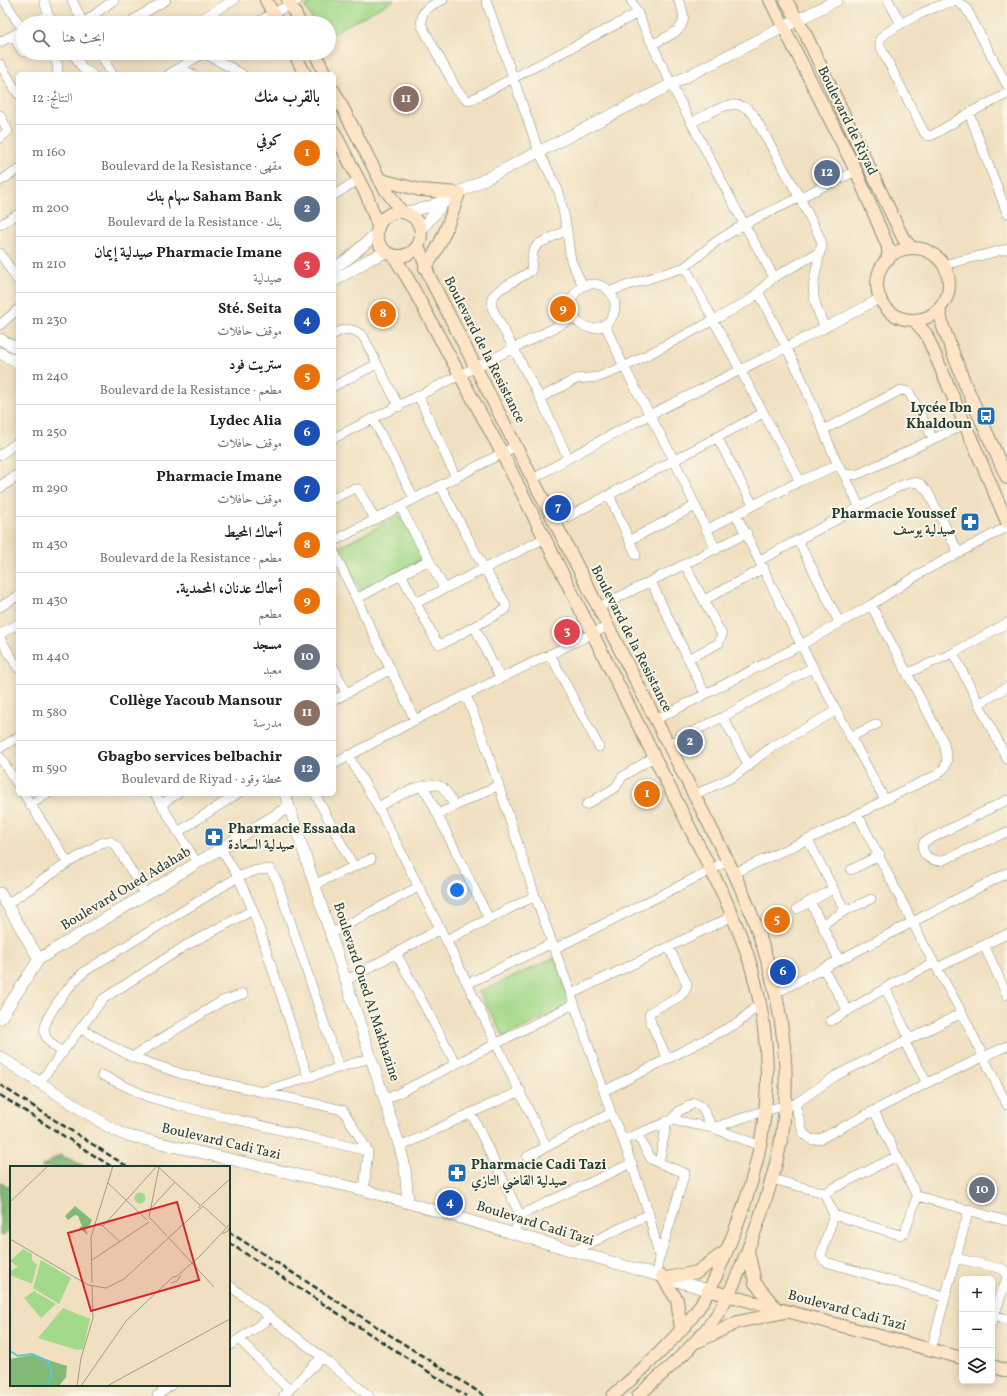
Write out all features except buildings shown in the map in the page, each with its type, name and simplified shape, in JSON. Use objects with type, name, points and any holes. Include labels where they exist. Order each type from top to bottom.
[{"type":"main road","points":[[266,0],[275,16]]},
{"type":"main road","name":"Boulevard de Riyad","points":[[770,0],[856,171],[888,247],[888,259]]},
{"type":"main road","name":"Boulevard de Riyad","points":[[786,0],[798,20],[903,238],[912,248]]},
{"type":"main road","points":[[292,1],[297,16]]},
{"type":"main road","points":[[298,60],[304,72]]},
{"type":"main road","points":[[318,60],[324,72]]},
{"type":"main road","points":[[336,95],[380,180],[403,212],[416,219],[421,230],[418,245],[407,255],[390,254]]},
{"type":"main road","points":[[336,136],[367,196],[378,230],[381,247],[390,254],[408,279],[502,453],[594,632],[711,870],[733,916],[747,952],[760,1003],[767,1054],[766,1110],[761,1146],[754,1178],[727,1250],[708,1290],[692,1316],[664,1348],[613,1396]]},
{"type":"main road","points":[[380,180],[420,190],[459,193],[444,234],[434,255],[425,268]]},
{"type":"main road","points":[[378,230],[387,215],[403,212]]},
{"type":"main road","name":"Boulevard de la Resistance","points":[[418,245],[425,268],[728,860],[757,927],[776,993],[783,1034],[790,1105],[772,1179],[748,1250],[718,1313],[692,1345],[638,1396]]},
{"type":"main road","points":[[912,248],[930,252],[943,265],[948,278],[948,292],[939,309],[925,318],[914,320],[898,317],[885,306],[880,298],[878,288],[878,277],[888,259],[895,254],[912,248]]},
{"type":"main road","points":[[939,309],[943,327],[965,384],[1007,478]]},
{"type":"main road","points":[[914,320],[926,334],[1007,522]]},
{"type":"main road","points":[[681,1329],[677,1300],[662,1276],[697,1272],[727,1250]]},
{"type":"main road","points":[[748,1250],[755,1283],[776,1308]]},
{"type":"main road","name":"Boulevard Cadi Tazi","points":[[708,1290],[959,1357]]},
{"type":"main road","points":[[692,1345],[738,1322],[790,1312]]},
{"type":"main road","points":[[995,1367],[1007,1371]]},
{"type":"street","points":[[4,0],[16,19]]},
{"type":"street","points":[[72,0],[80,16]]},
{"type":"street","points":[[92,16],[114,0]]},
{"type":"street","points":[[206,16],[234,0]]},
{"type":"street","points":[[443,0],[425,10],[421,16],[422,26],[457,90],[464,98],[470,101],[638,13]]},
{"type":"street","points":[[486,0],[539,152],[559,192],[567,230],[571,261],[582,286]]},
{"type":"street","points":[[631,0],[654,44],[671,84],[691,123],[744,224],[774,277]]},
{"type":"street","points":[[654,44],[680,30],[683,25],[684,11],[678,0]]},
{"type":"street","points":[[403,212],[432,206],[459,193],[836,0]]},
{"type":"street","points":[[888,0],[901,24]]},
{"type":"street","points":[[45,1],[50,16]]},
{"type":"street","points":[[140,16],[162,1]]},
{"type":"street","points":[[278,16],[292,1]]},
{"type":"street","points":[[1007,85],[975,23],[961,2],[957,1],[943,3],[901,24],[883,35],[880,39],[880,46],[924,132],[930,136],[969,113],[1007,94]]},
{"type":"street","points":[[0,42],[16,34]]},
{"type":"street","points":[[13,36],[16,41]]},
{"type":"street","points":[[55,60],[58,66],[57,72]]},
{"type":"street","points":[[77,60],[83,69],[89,72]]},
{"type":"street","points":[[104,60],[110,71]]},
{"type":"street","points":[[172,72],[192,60]]},
{"type":"street","points":[[217,60],[238,72]]},
{"type":"street","points":[[0,64],[16,91]]},
{"type":"street","points":[[179,68],[188,72]]},
{"type":"street","points":[[691,123],[731,104],[740,104],[748,108],[753,114],[800,198],[821,240],[822,248],[812,289],[815,307],[825,328]]},
{"type":"street","points":[[969,113],[1007,213]]},
{"type":"street","points":[[0,115],[8,131],[0,138]]},
{"type":"street","points":[[0,181],[16,171]]},
{"type":"street","points":[[610,291],[685,267],[717,241],[744,224],[856,171]]},
{"type":"street","points":[[336,194],[358,180]]},
{"type":"street","points":[[421,230],[446,199]]},
{"type":"street","points":[[0,225],[16,215]]},
{"type":"street","points":[[336,267],[349,258],[378,230]]},
{"type":"street","points":[[567,230],[538,244],[533,251],[531,271],[499,290],[492,297],[492,308],[540,398],[568,458]]},
{"type":"street","points":[[943,265],[1007,249]]},
{"type":"street","points":[[540,398],[576,379],[599,377],[624,366],[714,320],[759,293],[774,277],[820,252]]},
{"type":"street","points":[[0,253],[16,278]]},
{"type":"street","points":[[336,280],[370,259],[390,254]]},
{"type":"street","points":[[685,267],[800,481]]},
{"type":"street","points":[[592,284],[600,285],[610,291],[614,298],[614,314],[605,325],[590,328],[579,324],[574,318],[571,307],[572,300],[577,291],[582,286],[592,284]]},
{"type":"street","points":[[759,293],[787,348],[838,465],[844,474],[860,508]]},
{"type":"street","points":[[533,479],[568,458],[649,415],[787,348],[880,298]]},
{"type":"street","points":[[0,325],[16,312]]},
{"type":"street","points":[[336,437],[514,350],[574,318]]},
{"type":"street","points":[[605,325],[649,415],[674,460],[716,550]]},
{"type":"street","points":[[336,333],[343,330],[356,330],[363,336],[399,407]]},
{"type":"street","points":[[0,339],[16,348]]},
{"type":"street","points":[[0,353],[16,361]]},
{"type":"street","points":[[336,385],[377,364]]},
{"type":"street","points":[[823,430],[901,390],[909,392],[933,439]]},
{"type":"street","points":[[419,397],[456,478]]},
{"type":"street","points":[[556,523],[763,413]]},
{"type":"street","points":[[373,419],[414,498]]},
{"type":"street","points":[[844,474],[855,475],[861,473],[965,424]]},
{"type":"street","points":[[717,437],[754,505]]},
{"type":"street","points":[[0,455],[16,443]]},
{"type":"street","points":[[336,540],[516,446]]},
{"type":"street","points":[[706,530],[800,481],[838,465]]},
{"type":"street","points":[[0,487],[16,476]]},
{"type":"street","points":[[704,600],[798,540],[902,485],[912,482],[919,483],[928,492],[958,552]]},
{"type":"street","points":[[402,576],[436,641],[439,644],[475,628],[506,609],[506,604],[484,568],[440,485]]},
{"type":"street","points":[[336,497],[358,488],[375,519]]},
{"type":"street","points":[[609,495],[636,555]]},
{"type":"street","points":[[400,506],[444,588]]},
{"type":"street","points":[[630,540],[695,506]]},
{"type":"street","points":[[736,514],[747,533],[801,645],[885,800]]},
{"type":"street","points":[[655,720],[801,645],[871,605],[924,571],[1007,527]]},
{"type":"street","points":[[599,608],[747,533]]},
{"type":"street","points":[[416,603],[545,538]]},
{"type":"street","points":[[798,540],[839,622]]},
{"type":"street","points":[[336,556],[414,720]]},
{"type":"street","points":[[356,599],[402,576],[429,560]]},
{"type":"street","points":[[685,565],[721,631],[721,640],[716,645],[688,659]]},
{"type":"street","points":[[650,582],[705,694]]},
{"type":"street","points":[[0,608],[16,597]]},
{"type":"street","points":[[734,873],[808,840],[858,815],[937,775],[945,767],[947,759],[944,743],[871,605]]},
{"type":"street","points":[[908,674],[953,653],[1007,623]]},
{"type":"street","points":[[0,634],[16,625]]},
{"type":"street","points":[[336,763],[414,720],[608,626]]},
{"type":"street","points":[[475,628],[500,678]]},
{"type":"street","points":[[0,638],[16,665]]},
{"type":"street","points":[[953,653],[1007,759]]},
{"type":"street","points":[[550,654],[599,747]]},
{"type":"street","points":[[668,744],[723,717],[813,667]]},
{"type":"street","points":[[336,699],[391,669]]},
{"type":"street","points":[[336,672],[346,693]]},
{"type":"street","points":[[978,704],[1007,687]]},
{"type":"street","points":[[466,695],[499,785],[534,896],[571,994],[611,1114],[624,1140],[632,1163],[649,1214],[662,1276]]},
{"type":"street","points":[[694,795],[735,776],[770,748],[836,711]]},
{"type":"street","points":[[723,717],[749,766]]},
{"type":"street","points":[[850,737],[876,724]]},
{"type":"street","points":[[0,748],[16,738]]},
{"type":"street","points":[[348,756],[378,807],[446,940],[521,1091],[546,1146]]},
{"type":"street","points":[[586,805],[616,787],[622,777],[655,756]]},
{"type":"street","points":[[0,757],[16,782]]},
{"type":"street","points":[[378,807],[412,789],[433,785],[444,789],[454,806]]},
{"type":"street","points":[[438,814],[499,785]]},
{"type":"street","points":[[421,788],[427,792],[489,918]]},
{"type":"street","points":[[25,796],[68,863]]},
{"type":"street","points":[[30,805],[44,796]]},
{"type":"street","points":[[156,796],[198,864]]},
{"type":"street","points":[[161,804],[175,796]]},
{"type":"street","points":[[178,832],[234,796]]},
{"type":"street","name":"Boulevard Oued Al Makhazine","points":[[286,796],[400,1148],[405,1168],[408,1202]]},
{"type":"street","points":[[317,796],[354,868]]},
{"type":"street","points":[[1007,800],[924,842],[922,847],[923,853],[928,858],[935,861],[941,861],[1007,832]]},
{"type":"street","name":"Boulevard Oued Adahab","points":[[0,1019],[39,959],[145,894],[198,864],[289,807]]},
{"type":"street","points":[[858,815],[880,855],[913,923],[962,1013],[1007,1105]]},
{"type":"street","points":[[808,840],[845,911]]},
{"type":"street","points":[[7,904],[68,863],[101,843],[110,841],[117,846],[145,894]]},
{"type":"street","points":[[221,849],[238,877],[253,910],[308,1077]]},
{"type":"street","points":[[851,870],[880,855]]},
{"type":"street","points":[[315,884],[354,868],[371,859]]},
{"type":"street","points":[[467,984],[553,946],[711,870],[728,860]]},
{"type":"street","points":[[63,1053],[51,1044],[46,1038],[44,1032],[50,1014],[75,980],[85,971],[238,877],[257,870],[270,870],[277,880],[339,1068]]},
{"type":"street","points":[[776,993],[1007,873]]},
{"type":"street","points":[[330,934],[418,887]]},
{"type":"street","points":[[797,909],[833,889]]},
{"type":"street","points":[[0,893],[39,959]]},
{"type":"street","points":[[446,940],[534,896]]},
{"type":"street","points":[[823,924],[845,911],[871,899]]},
{"type":"street","points":[[810,901],[823,924],[839,960]]},
{"type":"street","points":[[39,1083],[103,999],[185,946],[253,910]]},
{"type":"street","points":[[571,994],[733,916]]},
{"type":"street","points":[[345,981],[440,929]]},
{"type":"street","points":[[831,1022],[886,989],[1007,934]]},
{"type":"street","points":[[984,945],[1007,995]]},
{"type":"street","points":[[667,1058],[650,1022],[649,1014],[656,1008],[683,994],[686,990],[687,984],[669,948]]},
{"type":"street","points":[[396,953],[456,1064]]},
{"type":"street","points":[[823,968],[848,1011]]},
{"type":"street","points":[[886,989],[926,1083]]},
{"type":"street","points":[[132,1057],[222,1001],[243,994]]},
{"type":"street","points":[[604,1091],[738,1023],[760,1003]]},
{"type":"street","points":[[385,1100],[574,1004]]},
{"type":"street","points":[[713,1128],[766,1110],[790,1105],[838,1075],[962,1013]]},
{"type":"street","points":[[81,1029],[132,1057],[182,1074],[342,1110],[368,1151],[364,1190]]},
{"type":"street","points":[[790,1105],[803,1133],[812,1140],[820,1139],[926,1083],[1007,1046]]},
{"type":"street","name":"Boulevard Cadi Tazi","points":[[0,1057],[39,1083],[125,1135],[364,1190],[572,1252],[708,1290]]},
{"type":"street","points":[[260,1092],[370,1058]]},
{"type":"street","points":[[102,1075],[148,1097],[368,1151]]},
{"type":"street","points":[[400,1148],[471,1112],[521,1091]]},
{"type":"street","points":[[624,1140],[669,1121],[679,1111],[695,1103],[701,1106],[713,1128]]},
{"type":"street","points":[[834,1215],[903,1234],[905,1232],[917,1196],[874,1111]]},
{"type":"street","points":[[471,1112],[520,1215],[514,1234]]},
{"type":"street","points":[[527,1157],[611,1114]]},
{"type":"street","points":[[669,1121],[713,1128],[761,1146]]},
{"type":"street","points":[[658,1163],[669,1121]]},
{"type":"street","points":[[637,1134],[651,1158],[658,1163],[685,1173],[659,1257]]},
{"type":"street","points":[[772,1179],[824,1193],[897,1156]]},
{"type":"street","points":[[520,1215],[632,1163]]},
{"type":"street","points":[[824,1193],[834,1215],[821,1255],[826,1262],[945,1297]]},
{"type":"street","points":[[917,1196],[969,1209],[1007,1221]]},
{"type":"street","points":[[931,1350],[969,1209]]},
{"type":"street","points":[[572,1252],[649,1214]]},
{"type":"street","points":[[955,1258],[1003,1269],[1006,1272],[1007,1278],[995,1313]]},
{"type":"street","points":[[230,1286],[322,1357],[369,1396]]},
{"type":"street","points":[[230,1345],[271,1317]]},
{"type":"street","points":[[995,1319],[1007,1319]]},
{"type":"street","points":[[239,1339],[286,1393],[322,1357]]},
{"type":"street","points":[[157,1396],[170,1386]]},
{"type":"green space","points":[[315,0],[394,0],[336,31],[336,16],[310,16],[305,6]]},
{"type":"green space","points":[[400,515],[424,558],[362,592],[338,548]]},
{"type":"green space","points":[[555,958],[571,1005],[504,1037],[479,992]]},
{"type":"green space","points":[[60,1155],[85,1166],[43,1166]]},
{"type":"green space","points":[[0,1182],[7,1187],[10,1186],[10,1231],[0,1236]]},
{"type":"railway","points":[[0,1085],[126,1166]]},
{"type":"railway","points":[[0,1095],[110,1166]]},
{"type":"railway","points":[[230,1233],[485,1396]]},
{"type":"railway","points":[[230,1244],[466,1396]]},
{"type":"place","name":"Collège Yacoub Mansour","points":[[406,99]]},
{"type":"place","name":"Gbagbo services belbachir","points":[[827,173]]},
{"type":"place","name":"أسماك عدنان، المحمدية.","points":[[563,309]]},
{"type":"place","name":"أسماك المحيط","points":[[383,314]]},
{"type":"place","name":"Lycée Ibn Khaldoun","points":[[986,416]]},
{"type":"place","name":"Pharmacie Imane","points":[[558,508]]},
{"type":"place","name":"Pharmacie Youssef صيدلية يوسف","points":[[970,522]]},
{"type":"place","name":"Pharmacie Imane صيدلية إيمان","points":[[567,632]]},
{"type":"place","name":"Saham Bank سهام بنك","points":[[690,742]]},
{"type":"place","name":"كوفي","points":[[647,794]]},
{"type":"place","name":"Pharmacie Essaada صيدلية السعادة","points":[[214,837]]},
{"type":"place","name":"ستريت فود","points":[[777,920]]},
{"type":"place","name":"Lydec Alia","points":[[783,972]]},
{"type":"place","name":"Pharmacie Cadi Tazi صيدلية القاضي التازي","points":[[457,1173]]},
{"type":"place","name":"مسجد","points":[[982,1190]]},
{"type":"place","name":"Sté. Seita","points":[[450,1203]]}]
